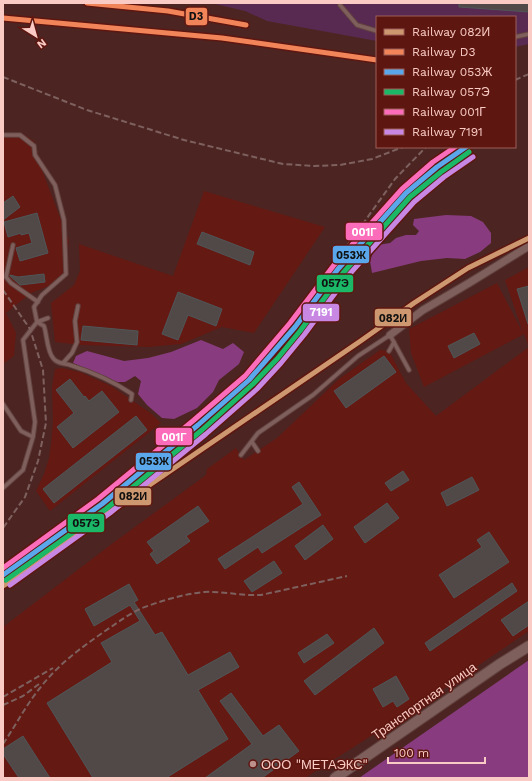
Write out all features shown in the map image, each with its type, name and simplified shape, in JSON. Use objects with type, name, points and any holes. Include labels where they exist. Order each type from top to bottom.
[{"type":"street","points":[[390,335],[423,310],[469,284],[529,246]]},
{"type":"street","name":"Транспортная улица","points":[[335,778],[500,664],[529,646]]},
{"type":"lane","points":[[340,5],[357,25],[376,31]]},
{"type":"lane","points":[[516,37],[529,34]]},
{"type":"lane","points":[[3,135],[20,135],[34,146],[35,155],[55,185],[64,220],[66,274],[42,295],[34,307],[37,322],[44,326],[52,358],[57,362],[83,370],[118,385],[132,394],[132,400]]},
{"type":"lane","points":[[12,245],[6,277],[11,283],[38,302]]},
{"type":"lane","points":[[63,363],[72,353],[77,342],[75,321],[78,306]]},
{"type":"lane","points":[[3,488],[23,470],[33,437],[35,422],[23,340],[37,322],[48,318]]},
{"type":"lane","points":[[241,455],[258,433],[313,394],[358,356],[390,335],[408,370]]},
{"type":"lane","points":[[389,351],[394,342]]},
{"type":"lane","points":[[3,404],[21,431],[33,437]]},
{"type":"lane","points":[[252,442],[258,451]]},
{"type":"shaded area","points":[[211,3],[529,3],[529,44],[516,47],[516,16],[376,16],[376,41],[267,21],[245,11]]},
{"type":"shaded area","points":[[3,133],[22,133],[35,142],[37,157],[69,241],[63,277],[49,286],[31,293],[6,313],[16,333],[14,356],[3,364]]},
{"type":"shaded area","points":[[204,191],[325,227],[254,333],[222,327],[181,344],[149,347],[80,345],[55,342],[51,303],[74,285],[80,271],[79,244],[173,276]]},
{"type":"shaded area","points":[[446,215],[471,216],[483,222],[491,233],[491,243],[480,252],[465,259],[447,258],[421,261],[372,273],[370,261],[374,250],[378,245],[390,243],[396,238],[406,235],[416,235],[419,231],[413,225],[414,219]]},
{"type":"shaded area","points":[[529,267],[529,347],[524,334],[424,387],[411,353],[409,329],[497,283],[523,333],[505,280]]},
{"type":"shaded area","points":[[201,340],[223,349],[233,343],[244,352],[239,364],[219,380],[213,392],[197,408],[174,419],[162,418],[147,405],[138,394],[141,381],[135,376],[125,382],[117,382],[73,363],[76,356],[87,351],[124,361],[148,358],[171,352]]},
{"type":"shaded area","points":[[529,347],[529,631],[426,701],[305,778],[3,778],[3,627],[109,546],[206,475],[207,469],[236,448],[244,460],[277,438],[339,379],[380,350],[389,351],[406,383],[436,416]]},
{"type":"shaded area","points":[[62,368],[80,372],[111,386],[152,414],[161,423],[50,511],[36,491],[44,474],[49,458],[53,421],[52,387],[55,369]]},
{"type":"shaded area","points":[[529,660],[529,778],[359,778]]},
{"type":"building","points":[[459,3],[529,3],[529,12],[459,7]]},
{"type":"building","points":[[13,196],[20,207],[3,220],[3,203]]},
{"type":"building","points":[[37,213],[48,253],[20,261],[16,248],[32,243],[29,233],[21,235],[21,233],[8,237],[4,222]]},
{"type":"building","points":[[202,232],[254,252],[250,265],[197,244]]},
{"type":"building","points":[[44,274],[45,282],[20,285],[10,276],[18,277]]},
{"type":"building","points":[[529,286],[529,324],[528,324],[517,289]]},
{"type":"building","points":[[178,292],[222,309],[216,326],[188,315],[178,340],[162,334]]},
{"type":"building","points":[[83,326],[138,331],[137,345],[81,340]]},
{"type":"building","points":[[474,333],[480,344],[454,358],[448,346]]},
{"type":"building","points":[[384,356],[396,372],[346,408],[334,391]]},
{"type":"building","points":[[70,379],[89,401],[102,391],[119,412],[73,448],[57,427],[74,413],[56,390]]},
{"type":"building","points":[[136,416],[147,430],[54,503],[43,489]]},
{"type":"building","points":[[403,471],[409,480],[391,491],[385,483]]},
{"type":"building","points":[[472,477],[479,490],[447,506],[441,493]]},
{"type":"building","points":[[299,482],[321,515],[262,553],[258,547],[225,569],[218,559],[303,504],[292,487]]},
{"type":"building","points":[[387,503],[399,518],[365,543],[354,527]]},
{"type":"building","points":[[198,506],[209,521],[186,536],[190,541],[157,564],[150,554],[154,551],[147,542]]},
{"type":"building","points":[[323,525],[333,539],[305,560],[295,546]]},
{"type":"building","points":[[489,532],[509,562],[454,598],[439,575],[482,547],[477,540]]},
{"type":"building","points":[[274,561],[282,573],[252,592],[244,581]]},
{"type":"building","points":[[512,583],[517,591],[430,651],[425,643]]},
{"type":"building","points":[[129,584],[138,600],[134,602],[155,635],[162,632],[188,675],[230,652],[239,667],[198,690],[228,739],[166,778],[93,778],[47,703],[112,662],[101,643],[140,621],[130,605],[94,626],[85,609]]},
{"type":"building","points":[[529,601],[529,625],[513,636],[501,620]]},
{"type":"building","points":[[374,628],[384,643],[315,695],[304,681]]},
{"type":"building","points":[[327,634],[334,643],[304,663],[298,653]]},
{"type":"building","points":[[396,676],[409,699],[397,707],[393,701],[383,707],[373,689]]},
{"type":"building","name":"ООО \"МЕТАЭКС\"","points":[[231,693],[263,736],[279,725],[299,751],[262,778],[205,778],[252,744],[220,701]]},
{"type":"building","points":[[23,736],[50,778],[19,778],[3,754],[3,749]]},
{"type":"railway","points":[[516,80],[529,74]]},
{"type":"railway","points":[[3,77],[87,110],[184,140],[283,164],[314,166],[340,165],[372,159],[400,148]]},
{"type":"railway","points":[[222,400],[268,352],[291,324],[395,179],[425,148]]},
{"type":"railway","points":[[3,290],[30,329],[43,370],[46,423],[38,461],[25,497],[3,528]]},
{"type":"railway","points":[[3,744],[35,695],[56,670],[73,654],[92,640],[122,619],[142,608],[164,600],[196,593],[211,592],[261,595],[347,576]]},
{"type":"railway","points":[[3,697],[53,668]]},
{"type":"railway","points":[[3,705],[23,696],[39,684]]},
{"type":"rail line","name":"D3","points":[[87,3],[168,11],[246,25]]},
{"type":"rail line","name":"D3","points":[[3,18],[222,38],[376,60]]},
{"type":"rail line","name":"001Г","points":[[3,568],[98,499],[245,376],[290,323],[334,265],[402,189],[433,162],[454,148]]},
{"type":"rail line","name":"053Ж","points":[[3,575],[102,504],[198,425],[249,380],[295,327],[338,269],[406,193],[437,167],[465,148]]},
{"type":"rail line","name":"057Э","points":[[6,580],[106,509],[202,430],[253,384],[277,359],[300,331],[343,273],[410,197],[469,152]]},
{"type":"rail line","name":"7191","points":[[10,585],[110,513],[206,434],[257,389],[304,335],[347,277],[414,202],[444,177],[473,157]]},
{"type":"rail line","name":"082И","points":[[3,586],[30,569],[85,529],[414,303],[468,268],[529,238]]},
{"type":"place","name":"ООО \"МЕТАЭКС\"","points":[[253,764]]}]
